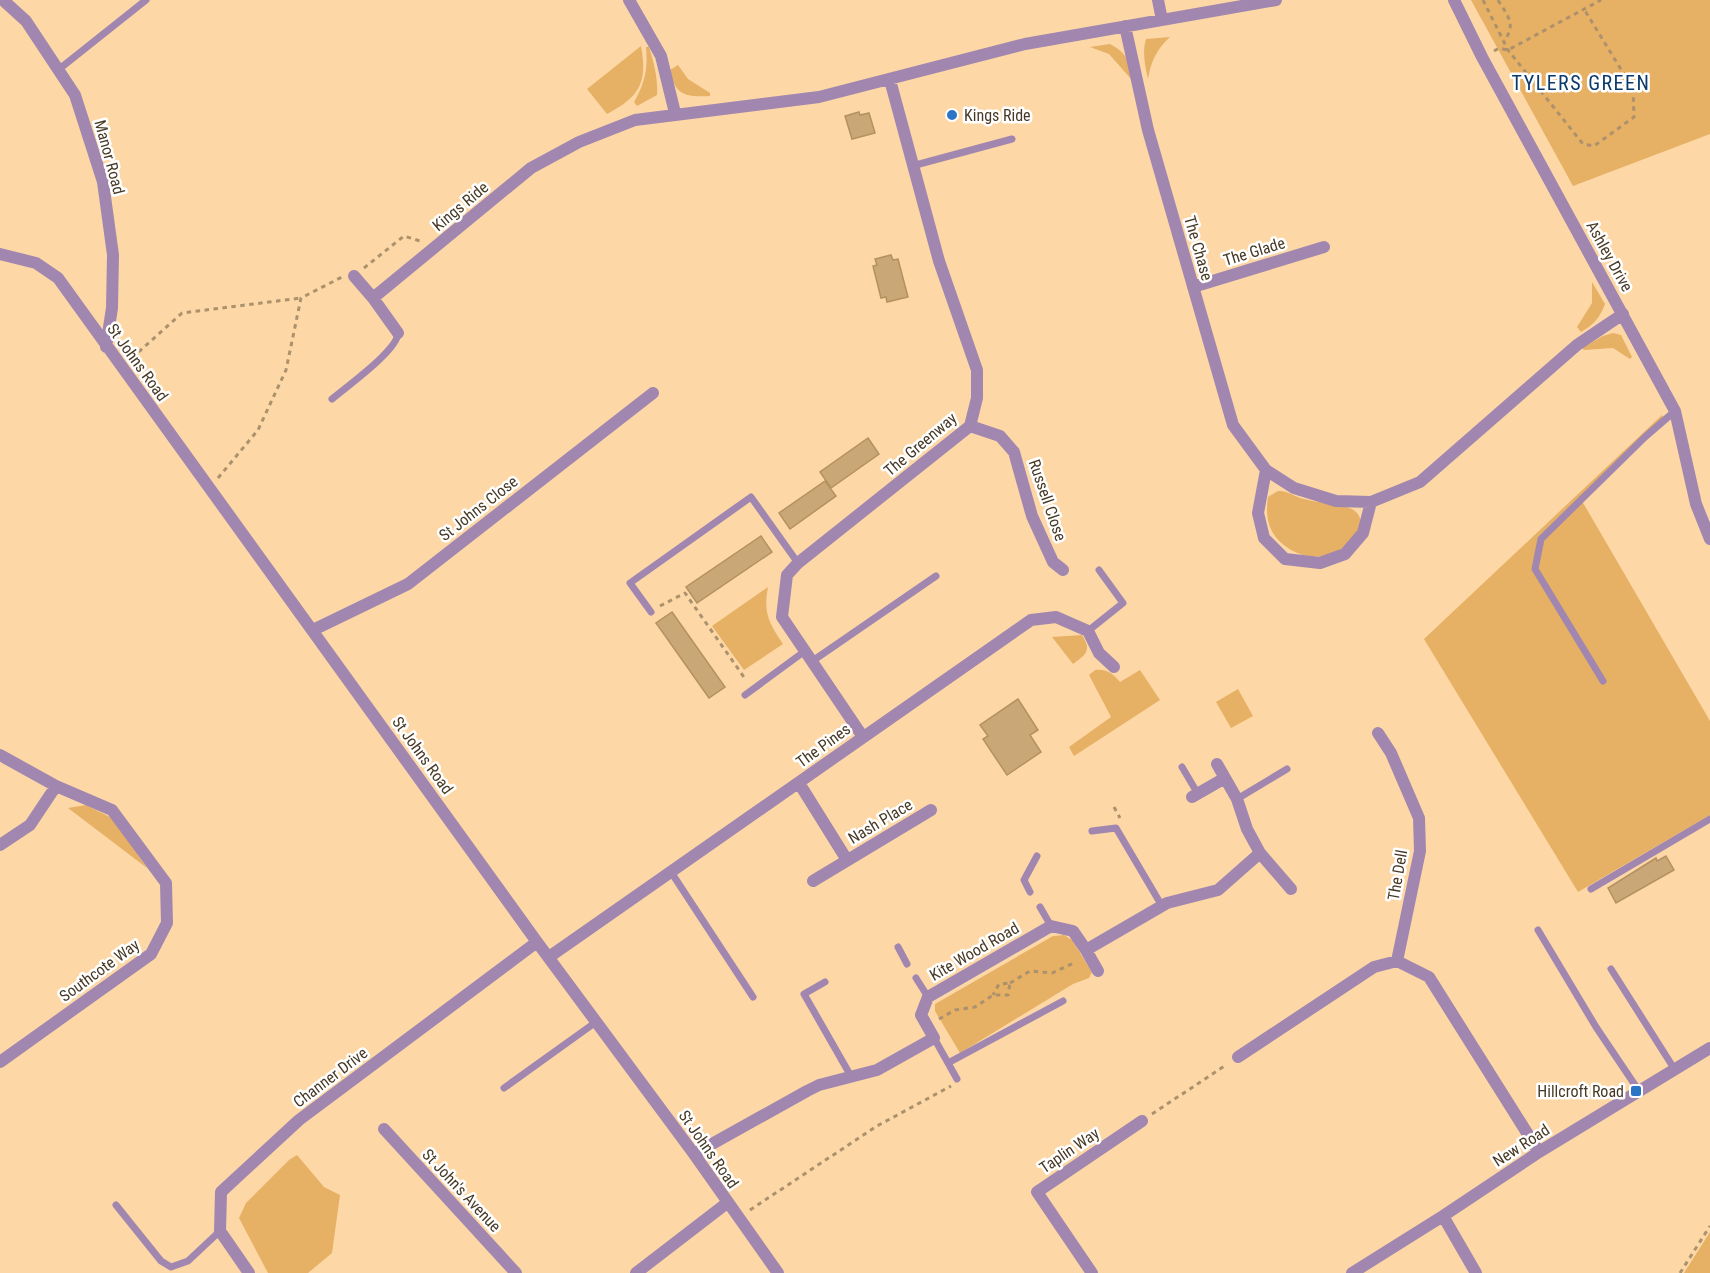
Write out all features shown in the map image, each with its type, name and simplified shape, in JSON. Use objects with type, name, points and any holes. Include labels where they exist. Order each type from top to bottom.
[{"type":"street","name":"Manor Road","points":[[3,0],[26,21],[75,95],[103,182],[113,255],[112,308],[106,347]]},
{"type":"street","points":[[629,0],[662,56],[675,113]]},
{"type":"street","points":[[1158,0],[1162,20]]},
{"type":"street","name":"Kings Ride","points":[[374,298],[531,168],[579,142],[635,120],[675,113],[819,97],[1025,44],[1276,0]]},
{"type":"street","name":"Ashley Drive","points":[[1454,0],[1482,57],[1675,411],[1696,504],[1710,539]]},
{"type":"street","name":"The Chase","points":[[1125,26],[1148,130],[1233,425],[1266,470],[1293,488],[1336,501],[1371,502],[1420,482],[1577,345],[1623,314]]},
{"type":"street","name":"The Greenway","points":[[862,737],[782,617],[787,575],[798,563],[970,426],[977,398],[978,370],[939,261],[890,80]]},
{"type":"street","name":"The Glade","points":[[1193,287],[1324,247]]},
{"type":"street","name":"St Johns Road","points":[[0,254],[36,263],[58,278],[778,1273]]},
{"type":"street","points":[[354,276],[374,298],[398,333]]},
{"type":"street","name":"St Johns Close","points":[[312,630],[408,584],[652,393]]},
{"type":"street","name":"Russell Close","points":[[970,426],[1000,436],[1014,452],[1032,516],[1053,562],[1063,570]]},
{"type":"street","points":[[1266,470],[1258,513],[1264,538],[1285,559],[1320,563],[1345,554],[1363,533],[1371,502]]},
{"type":"street","name":"The Pines","points":[[549,957],[1031,620],[1056,617],[1088,631]]},
{"type":"street","points":[[1088,631],[1099,653],[1114,667]]},
{"type":"street","name":"The Dell","points":[[1378,733],[1391,753],[1419,818],[1420,851],[1397,961]]},
{"type":"street","name":"Southcote Way","points":[[0,755],[56,786],[112,810],[166,883],[167,923],[151,954],[0,1062]]},
{"type":"street","points":[[1217,764],[1237,799],[1247,829],[1260,853],[1291,889]]},
{"type":"street","points":[[1195,795],[1225,778]]},
{"type":"street","name":"Nash Place","points":[[799,783],[847,860]]},
{"type":"street","points":[[0,845],[30,825],[56,786]]},
{"type":"street","name":"Nash Place","points":[[813,881],[931,810]]},
{"type":"street","points":[[1086,950],[1162,906],[1218,890],[1260,853]]},
{"type":"street","points":[[1051,926],[1073,931],[1098,971]]},
{"type":"street","name":"Kite Wood Road","points":[[927,1026],[921,1015],[928,997],[1051,926]]},
{"type":"street","name":"Channer Drive","points":[[220,1232],[221,1192],[299,1120],[537,942]]},
{"type":"street","points":[[1238,1057],[1374,967],[1397,961],[1429,977],[1539,1152]]},
{"type":"street","points":[[694,1154],[819,1085],[877,1070],[934,1038],[927,1026]]},
{"type":"street","name":"New Road","points":[[1352,1273],[1539,1152],[1710,1048]]},
{"type":"street","name":"Taplin Way","points":[[1092,1273],[1037,1192],[1142,1120]]},
{"type":"street","name":"St John's Avenue","points":[[384,1129],[516,1273]]},
{"type":"street","points":[[636,1273],[727,1203]]},
{"type":"street","points":[[1443,1216],[1476,1273]]},
{"type":"street","points":[[220,1232],[249,1273]]},
{"type":"lane","points":[[58,70],[146,0]]},
{"type":"lane","points":[[912,166],[1012,139]]},
{"type":"lane","points":[[332,399],[382,357],[398,337],[398,333]]},
{"type":"lane","points":[[1603,681],[1535,569],[1541,539],[1645,437],[1675,411]]},
{"type":"lane","points":[[651,612],[630,582],[751,497],[798,563]]},
{"type":"lane","points":[[1088,631],[1123,603],[1099,570]]},
{"type":"lane","points":[[745,694],[936,576]]},
{"type":"lane","points":[[1182,767],[1195,795]]},
{"type":"lane","points":[[1237,799],[1287,769]]},
{"type":"lane","points":[[1591,889],[1710,819]]},
{"type":"lane","points":[[1092,831],[1116,828],[1162,906]]},
{"type":"lane","points":[[1030,892],[1024,880],[1037,856]]},
{"type":"lane","points":[[671,872],[753,997]]},
{"type":"lane","points":[[1040,907],[1051,926]]},
{"type":"lane","points":[[1538,930],[1596,1027],[1640,1091]]},
{"type":"lane","points":[[898,946],[907,964]]},
{"type":"lane","points":[[1611,969],[1674,1070]]},
{"type":"lane","points":[[916,978],[928,997]]},
{"type":"lane","points":[[825,982],[804,994],[852,1078]]},
{"type":"lane","points":[[948,1063],[1063,1001]]},
{"type":"lane","points":[[504,1088],[596,1022]]},
{"type":"lane","points":[[934,1038],[957,1079]]},
{"type":"lane","points":[[116,1205],[161,1261],[171,1267],[188,1261],[220,1232]]},
{"type":"path","points":[[1483,0],[1508,50],[1582,144],[1594,146],[1634,117],[1633,89],[1584,9]]},
{"type":"path","points":[[1498,0],[1508,15],[1510,24],[1510,33],[1504,40]]},
{"type":"path","points":[[1482,57],[1499,48],[1508,50],[1601,0]]},
{"type":"path","points":[[122,367],[182,313],[301,298],[340,277],[354,276],[404,236],[422,242]]},
{"type":"path","points":[[208,488],[258,430],[286,370],[301,298]]},
{"type":"path","points":[[651,612],[686,593],[752,689]]},
{"type":"path","points":[[927,1026],[955,1010],[975,1007],[993,995],[999,984],[1010,983],[1030,971],[1052,973],[1081,959],[1086,950]]},
{"type":"path","points":[[993,995],[1008,995],[1010,983]]},
{"type":"path","points":[[1142,1120],[1238,1057]]},
{"type":"path","points":[[738,1217],[877,1126],[949,1088],[957,1079]]},
{"type":"path","points":[[1680,1273],[1710,1226]]},
{"type":"shaded area","points":[[1471,0],[1710,0],[1710,134],[1573,186]]},
{"type":"shaded area","points":[[1170,37],[1155,56],[1148,79],[1144,54],[1146,39]]},
{"type":"shaded area","points":[[1110,44],[1120,50],[1126,58],[1130,67],[1131,79],[1109,54],[1090,47]]},
{"type":"shaded area","points":[[641,46],[643,70],[639,88],[627,101],[607,114],[587,89]]},
{"type":"shaded area","points":[[646,47],[649,47],[654,65],[657,95],[637,106],[634,102],[645,76]]},
{"type":"shaded area","points":[[678,65],[688,79],[710,93],[710,96],[688,95],[679,90],[672,79],[670,70]]},
{"type":"shaded area","points":[[1592,282],[1605,304],[1596,321],[1581,332],[1577,327],[1592,303]]},
{"type":"shaded area","points":[[1613,333],[1621,335],[1632,357],[1630,359],[1613,348],[1584,350],[1582,348],[1603,336]]},
{"type":"shaded area","points":[[1662,415],[1665,422],[1582,501],[1710,721],[1710,815],[1578,892],[1424,639]]},
{"type":"shaded area","points":[[1278,491],[1307,500],[1350,508],[1357,513],[1360,519],[1358,533],[1347,545],[1328,555],[1311,556],[1295,552],[1279,541],[1269,524],[1268,497]]},
{"type":"shaded area","points":[[768,587],[766,604],[768,617],[783,644],[744,670],[712,626]]},
{"type":"shaded area","points":[[1082,635],[1087,645],[1086,652],[1073,664],[1052,637]]},
{"type":"shaded area","points":[[1095,670],[1109,672],[1120,682],[1140,670],[1160,700],[1074,756],[1069,747],[1111,717],[1089,675]]},
{"type":"shaded area","points":[[1238,689],[1253,716],[1231,728],[1216,702]]},
{"type":"shaded area","points":[[86,805],[112,818],[147,868],[68,808]]},
{"type":"shaded area","points":[[1064,935],[1072,940],[1092,972],[1089,978],[1073,984],[960,1053],[935,1011],[935,1004],[1053,936]]},
{"type":"shaded area","points":[[297,1155],[324,1187],[340,1195],[332,1253],[308,1273],[268,1273],[239,1218],[246,1203],[289,1160]]},
{"type":"shaded area","points":[[1710,1232],[1710,1273],[1684,1273]]},
{"type":"building","points":[[859,112],[860,115],[869,113],[875,133],[852,139],[845,116]]},
{"type":"building","points":[[891,255],[893,260],[898,259],[908,297],[887,302],[886,297],[881,298],[873,266],[877,265],[875,259]]},
{"type":"building","points":[[868,438],[879,454],[831,488],[820,472]]},
{"type":"building","points":[[825,481],[836,496],[790,529],[779,513]]},
{"type":"building","points":[[761,536],[772,552],[697,603],[686,587]]},
{"type":"building","points":[[672,612],[725,687],[709,698],[656,623]]},
{"type":"building","points":[[1018,699],[1038,730],[1030,735],[1041,752],[1007,775],[983,739],[988,736],[980,725]]},
{"type":"building","points":[[1666,856],[1674,870],[1616,903],[1608,888],[1656,858],[1657,861]]},
{"type":"place","name":"Kings Ride","points":[[952,115]]},
{"type":"place","name":"Hillcroft Road","points":[[1636,1091]]},
{"type":"district","name":"TYLERS GREEN","points":[[1581,83]]}]
